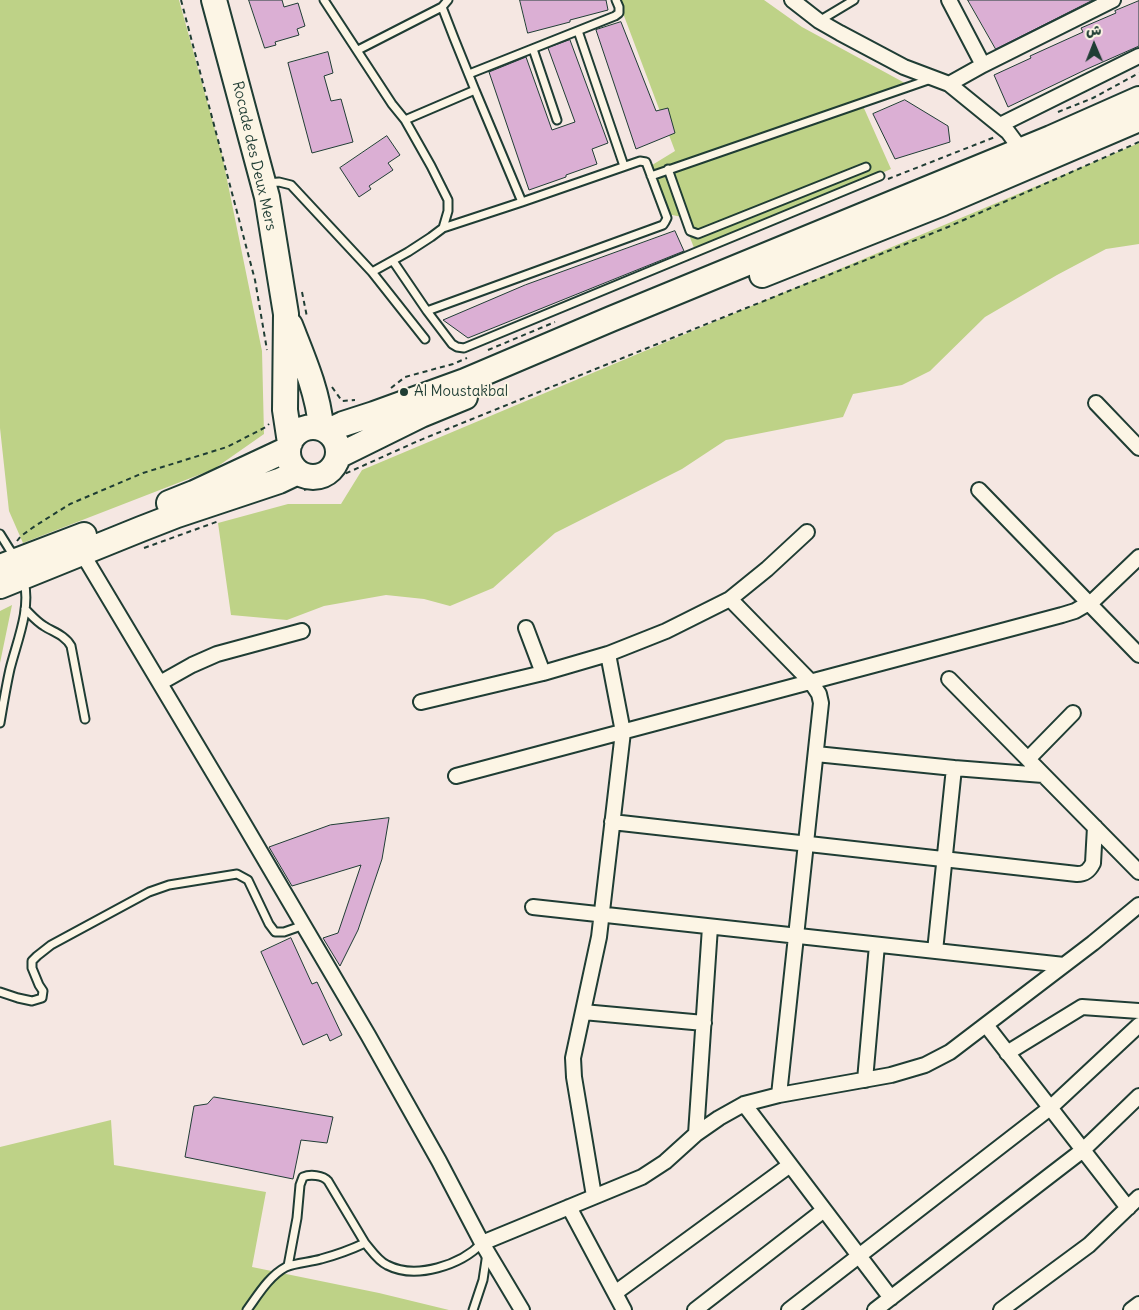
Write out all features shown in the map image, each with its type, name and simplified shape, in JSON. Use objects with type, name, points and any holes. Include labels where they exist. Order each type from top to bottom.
[{"type":"highway","name":"Rocade des Deux Mers","points":[[214,0],[267,197],[296,315],[307,369],[324,429]]},
{"type":"highway","points":[[300,482],[288,456],[289,446],[296,433],[308,427],[324,429],[343,424],[465,381],[1015,143],[1052,138],[1139,99]]},
{"type":"highway","points":[[338,456],[421,415],[572,352],[943,203],[1015,143],[1094,139],[1139,119]]},
{"type":"highway","name":"Rocade des Deux Mers","points":[[289,446],[285,410],[296,315]]},
{"type":"highway","points":[[13,563],[82,553],[177,515],[279,481],[300,482],[326,473],[336,463],[338,456],[337,446],[333,437],[324,429]]},
{"type":"highway","points":[[0,586],[13,563],[194,492],[289,446]]},
{"type":"street","points":[[792,0],[819,21],[840,33],[904,67],[949,84],[1015,143],[1139,56]]},
{"type":"street","points":[[949,0],[983,65]]},
{"type":"street","points":[[949,84],[1113,0]]},
{"type":"street","points":[[1096,403],[1139,448]]},
{"type":"street","points":[[979,490],[1139,656]]},
{"type":"street","points":[[421,702],[543,673],[608,654],[666,630],[730,599],[767,569],[807,532]]},
{"type":"street","points":[[82,553],[368,1035],[439,1160],[485,1247],[522,1310]]},
{"type":"street","points":[[456,776],[1075,611],[1102,593],[1139,557]]},
{"type":"street","points":[[730,599],[811,682],[819,694],[821,702],[779,1095]]},
{"type":"street","points":[[526,628],[543,673]]},
{"type":"street","points":[[160,683],[192,665],[217,654],[302,631]]},
{"type":"street","points":[[594,1196],[574,1077],[573,1058],[599,937],[623,732],[608,654]]},
{"type":"street","points":[[949,679],[1139,872]]},
{"type":"street","points":[[1028,760],[1073,713]]},
{"type":"street","points":[[816,754],[1043,775]]},
{"type":"street","points":[[936,951],[954,768]]},
{"type":"street","points":[[612,822],[1082,874],[1091,868],[1093,863],[1095,827]]},
{"type":"street","points":[[485,1247],[569,1207],[642,1177],[665,1162],[696,1134],[744,1104],[779,1095],[890,1075],[925,1065],[950,1052],[1093,943],[1139,904]]},
{"type":"street","points":[[533,907],[1064,965]]},
{"type":"street","points":[[696,1134],[710,927]]},
{"type":"street","points":[[865,1080],[877,945]]},
{"type":"street","points":[[1008,1053],[1082,1007],[1139,1011]]},
{"type":"street","points":[[583,1012],[704,1023]]},
{"type":"street","points":[[986,1025],[1128,1208]]},
{"type":"street","points":[[789,1310],[1050,1108],[1139,1025]]},
{"type":"street","points":[[875,1310],[1083,1150],[1139,1096]]},
{"type":"street","points":[[744,1104],[891,1298]]},
{"type":"street","points":[[615,1294],[790,1165]]},
{"type":"street","points":[[1001,1310],[1089,1244],[1139,1197]]},
{"type":"street","points":[[569,1207],[622,1309]]},
{"type":"street","points":[[695,1310],[824,1210]]},
{"type":"street","points":[[1131,1310],[1139,1304]]},
{"type":"lane","points":[[324,0],[392,104],[405,120],[431,166],[448,200],[448,211],[443,228]]},
{"type":"lane","points":[[358,50],[448,0]]},
{"type":"lane","points":[[469,74],[615,16],[619,13],[616,0]]},
{"type":"lane","points":[[819,21],[854,0]]},
{"type":"lane","points":[[442,3],[454,38],[522,202]]},
{"type":"lane","points":[[578,31],[624,166]]},
{"type":"lane","points":[[533,49],[557,120]]},
{"type":"lane","points":[[651,176],[934,78]]},
{"type":"lane","points":[[405,120],[475,90]]},
{"type":"lane","points":[[372,272],[393,261],[443,228],[624,166],[640,161],[646,162],[667,218],[663,225],[427,311]]},
{"type":"lane","points":[[668,169],[690,231],[698,234],[866,167]]},
{"type":"lane","points":[[393,261],[452,344],[464,348],[884,178]]},
{"type":"lane","points":[[263,183],[279,182],[291,185],[372,272],[425,339]]},
{"type":"lane","points":[[0,534],[26,588],[25,609],[10,670],[0,723]]},
{"type":"lane","points":[[25,609],[43,626],[69,642],[85,719]]},
{"type":"lane","points":[[0,992],[32,1001],[42,998],[43,991],[32,968],[32,961],[36,956],[51,945],[149,892],[170,885],[237,874],[248,880],[269,924],[275,932],[284,932],[304,925]]},
{"type":"lane","points":[[288,1266],[297,1218],[300,1185],[306,1176],[321,1176],[328,1181],[364,1243],[386,1265],[404,1271],[432,1270],[485,1247],[483,1280],[473,1310]]},
{"type":"lane","points":[[247,1310],[271,1280],[288,1266],[328,1257],[364,1243]]},
{"type":"path","points":[[182,0],[255,280],[268,354]]},
{"type":"path","points":[[1059,112],[1093,98],[1139,73]]},
{"type":"path","points":[[300,482],[329,481],[418,441],[948,227],[1139,142]]},
{"type":"path","points":[[884,178],[1015,143]]},
{"type":"path","points":[[296,315],[301,288]]},
{"type":"path","points":[[480,353],[562,320]]},
{"type":"path","points":[[388,391],[405,377],[453,364],[471,356]]},
{"type":"path","points":[[328,381],[342,401],[360,400]]},
{"type":"path","points":[[13,563],[21,536],[70,504],[143,472],[227,447],[266,427],[270,422]]},
{"type":"path","points":[[137,551],[219,521]]},
{"type":"green space","points":[[0,0],[179,0],[222,155],[262,351],[264,434],[214,469],[23,543],[9,511],[0,428]]},
{"type":"green space","points":[[618,0],[764,0],[802,27],[914,88],[863,106],[891,169],[696,253],[682,217],[662,213],[644,170],[675,151]]},
{"type":"green space","points":[[1139,143],[1139,244],[1106,249],[985,317],[930,371],[902,385],[853,394],[843,417],[726,440],[682,469],[555,533],[493,588],[450,606],[424,599],[386,595],[324,606],[287,620],[231,615],[218,523],[288,504],[341,504],[362,470]]},
{"type":"green space","points":[[12,605],[0,663],[0,611]]},
{"type":"green space","points":[[111,1120],[114,1165],[266,1192],[252,1267],[379,1293],[449,1310],[0,1310],[0,1147]]},
{"type":"building","points":[[249,0],[282,0],[284,7],[298,3],[305,26],[297,29],[299,35],[275,42],[276,45],[265,48]]},
{"type":"building","points":[[520,0],[606,0],[608,10],[528,33]]},
{"type":"building","points":[[968,0],[1093,0],[996,49]]},
{"type":"building","points":[[1139,1],[1139,46],[1008,107],[994,75],[1083,32],[1081,28]]},
{"type":"building","points":[[621,22],[656,111],[668,108],[675,133],[636,149],[596,30]]},
{"type":"building","points":[[570,40],[608,143],[592,149],[597,164],[529,190],[489,72],[526,57],[552,130],[575,122],[548,48]]},
{"type":"building","points":[[328,52],[333,73],[324,76],[331,101],[341,99],[353,142],[312,153],[288,63]]},
{"type":"building","points":[[905,100],[948,126],[950,142],[895,159],[873,114]]},
{"type":"building","points":[[387,136],[400,155],[388,163],[393,170],[369,186],[371,189],[359,197],[340,168]]},
{"type":"building","points":[[675,231],[684,251],[468,338],[443,320],[525,285]]},
{"type":"building","points":[[389,818],[382,859],[358,930],[340,966],[323,938],[338,933],[361,865],[292,886],[269,847],[330,825]]},
{"type":"building","points":[[291,938],[312,984],[317,982],[342,1035],[330,1041],[327,1034],[303,1045],[261,952]]},
{"type":"building","points":[[214,1097],[333,1117],[327,1143],[301,1140],[293,1179],[185,1157],[194,1106],[207,1104]]},
{"type":"place","name":"Al Moustakbal","points":[[404,392]]}]
